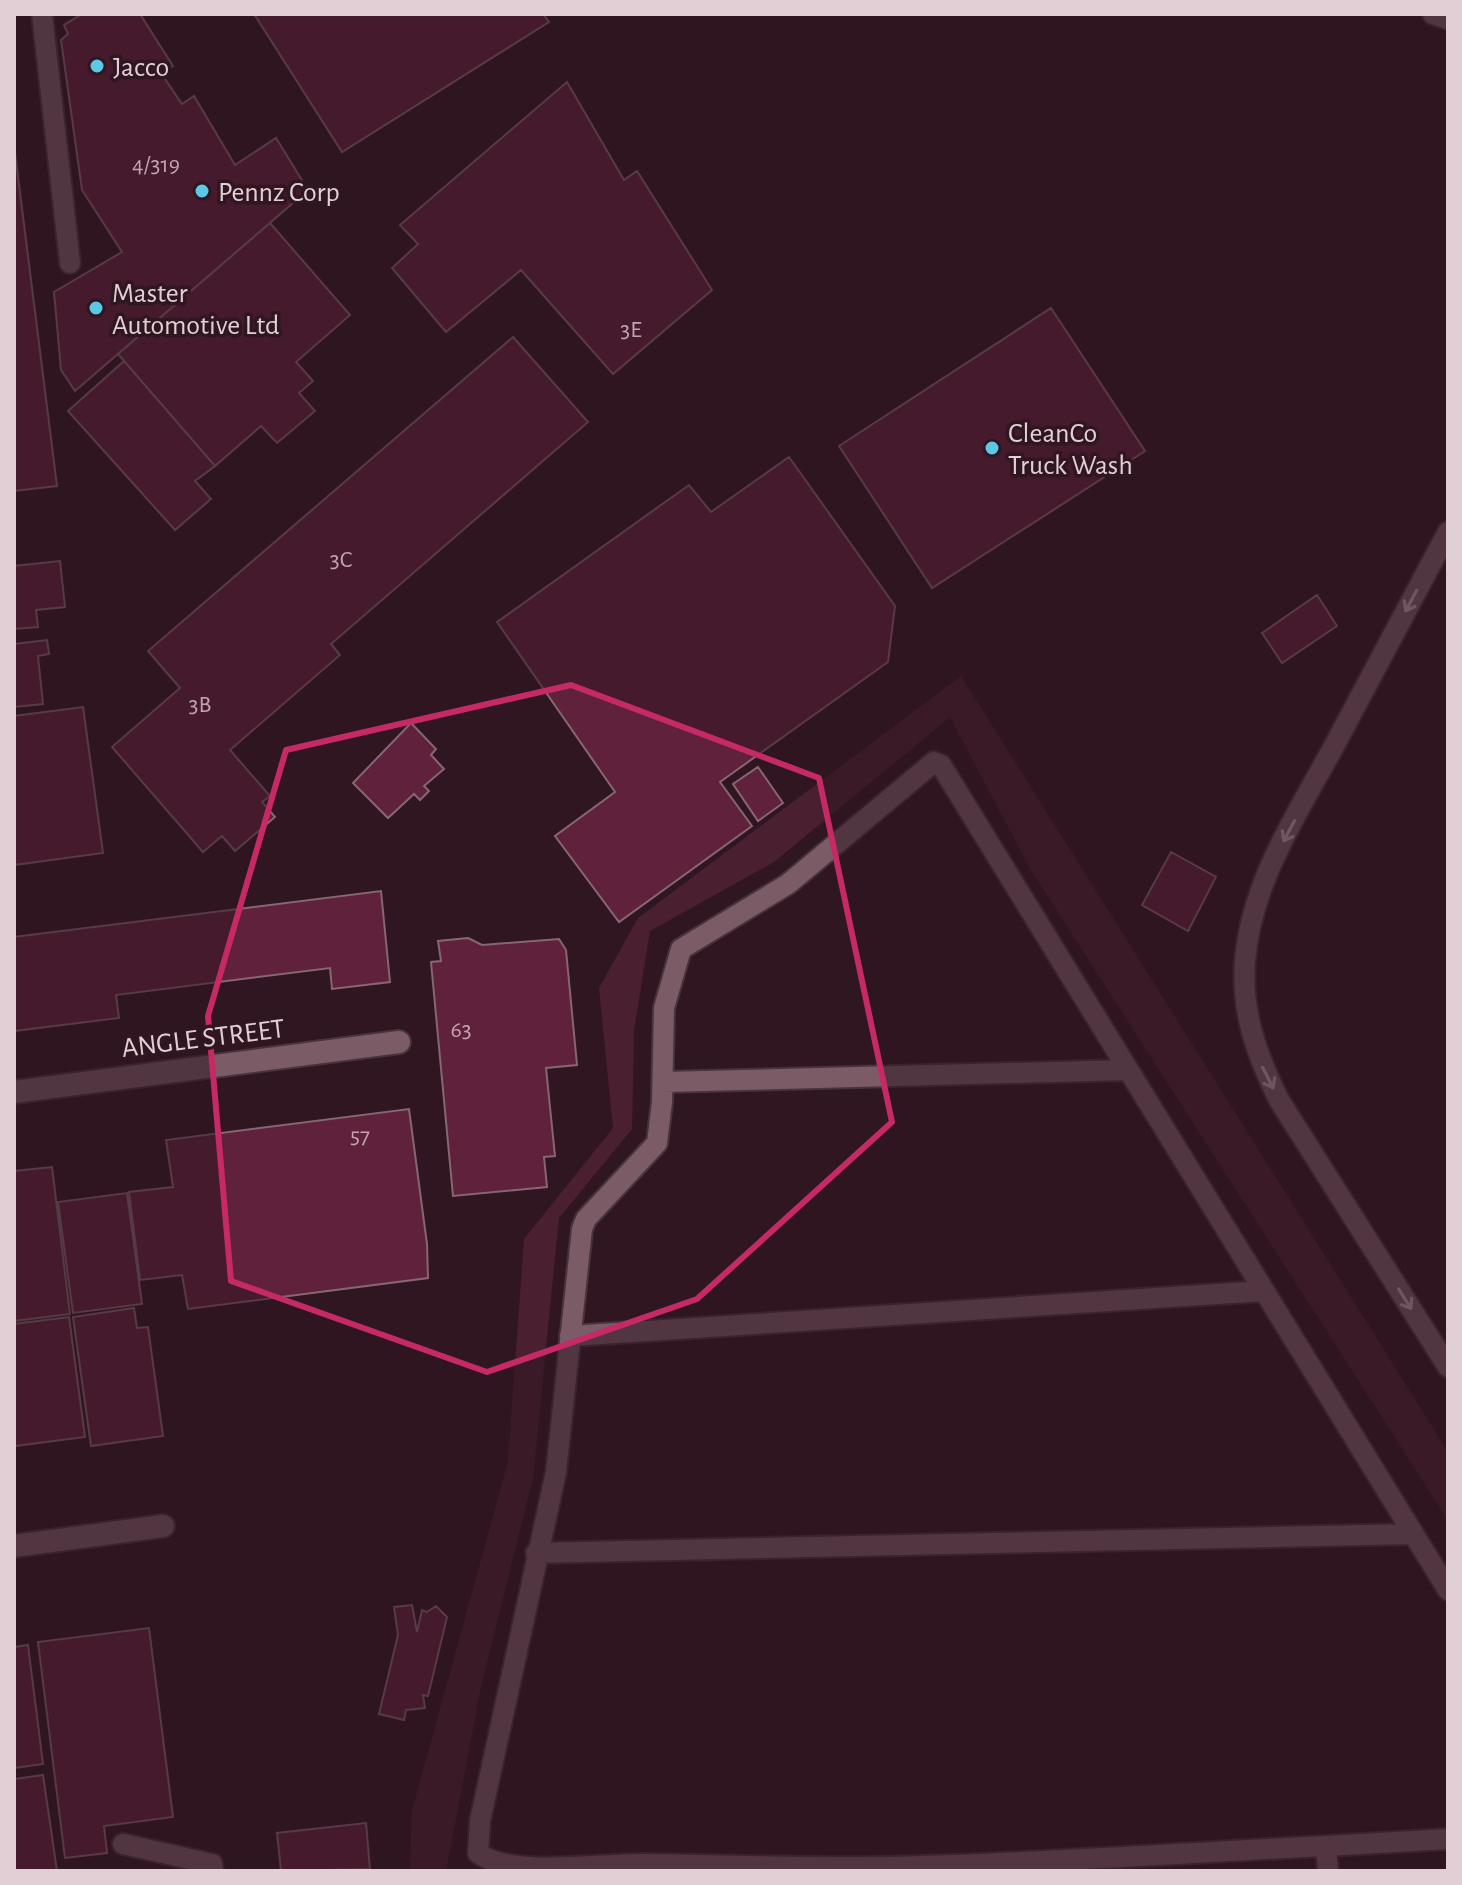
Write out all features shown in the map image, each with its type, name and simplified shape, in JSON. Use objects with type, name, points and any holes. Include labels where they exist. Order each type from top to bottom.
[{"type":"street","name":"ANGLE STREET","points":[[14,1092],[399,1042]]},
{"type":"street","points":[[14,1546],[163,1526]]},
{"type":"lane","points":[[42,14],[70,263]]},
{"type":"lane","points":[[1433,14],[1448,19]]},
{"type":"lane","points":[[1448,532],[1283,841],[1256,903],[1245,962],[1249,1023],[1256,1055],[1279,1100],[1448,1367]]},
{"type":"lane","points":[[1448,1590],[946,774],[934,762],[798,877],[681,949],[664,1008],[663,1082],[657,1143],[586,1219],[582,1229],[556,1472],[476,1841],[478,1853],[489,1861],[532,1866],[890,1867],[1448,1839]]},
{"type":"lane","points":[[663,1082],[1128,1070]]},
{"type":"lane","points":[[570,1336],[1264,1291]]},
{"type":"lane","points":[[536,1553],[1413,1534]]},
{"type":"lane","points":[[123,1844],[212,1864],[213,1871]]},
{"type":"lane","points":[[1326,1846],[1328,1871]]},
{"type":"highlighted area","points":[[571,685],[819,778],[892,1122],[697,1299],[487,1372],[231,1281],[208,1016],[286,750]]},
{"type":"shaded area","points":[[961,676],[1448,1452],[1448,1520],[1031,870],[950,717],[774,862],[650,931],[634,1030],[632,1129],[559,1218],[533,1477],[480,1691],[446,1871],[410,1871],[412,1811],[508,1462],[524,1239],[613,1128],[599,988],[638,918]]},
{"type":"building","points":[[82,14],[140,14],[173,66],[161,73],[182,104],[194,96],[235,165],[276,138],[308,190],[75,391],[61,370],[54,292],[122,252],[82,190],[61,40],[68,34],[64,25]]},
{"type":"building","points":[[254,14],[543,14],[549,22],[342,152]]},
{"type":"building","points":[[567,82],[624,180],[637,171],[712,290],[613,374],[521,270],[446,332],[392,268],[418,244],[400,225]]},
{"type":"building","points":[[14,145],[57,486],[14,491]]},
{"type":"building","points":[[270,223],[350,315],[296,362],[313,381],[299,393],[315,411],[277,443],[261,426],[215,466],[118,354]]},
{"type":"building","name":"CleanCo Truck Wash","points":[[1051,308],[1145,451],[932,588],[839,446]]},
{"type":"building","points":[[513,337],[588,422],[331,644],[340,655],[230,750],[270,796],[262,802],[275,817],[235,851],[222,836],[203,852],[112,747],[180,688],[148,651]]},
{"type":"building","points":[[124,361],[215,466],[195,481],[211,499],[175,530],[68,411]]},
{"type":"building","points":[[789,457],[895,606],[888,662],[720,782],[752,826],[619,922],[555,836],[615,792],[497,622],[689,485],[711,512]]},
{"type":"building","points":[[60,561],[65,607],[36,610],[38,627],[14,629],[14,566]]},
{"type":"building","points":[[1317,595],[1337,626],[1282,663],[1262,633]]},
{"type":"building","points":[[47,640],[49,654],[38,656],[43,704],[14,707],[14,644]]},
{"type":"building","points":[[83,707],[103,853],[14,865],[14,716]]},
{"type":"building","points":[[411,723],[436,749],[431,755],[444,769],[424,786],[429,791],[420,800],[414,794],[388,818],[353,783]]},
{"type":"building","points":[[758,767],[783,803],[758,821],[733,784]]},
{"type":"building","points":[[1171,852],[1216,877],[1188,931],[1142,905]]},
{"type":"building","points":[[381,891],[390,982],[332,989],[330,968],[116,995],[119,1018],[14,1031],[14,937]]},
{"type":"building","points":[[468,938],[482,945],[559,939],[566,950],[577,1065],[546,1068],[555,1156],[544,1157],[547,1187],[453,1196],[431,962],[441,961],[438,941]]},
{"type":"building","points":[[409,1109],[427,1244],[428,1278],[188,1309],[182,1275],[140,1280],[129,1192],[173,1187],[166,1140]]},
{"type":"building","points":[[52,1167],[70,1314],[14,1321],[14,1171]]},
{"type":"building","points":[[127,1193],[142,1304],[73,1313],[58,1202]]},
{"type":"building","points":[[134,1308],[137,1328],[148,1327],[163,1436],[91,1446],[73,1317]]},
{"type":"building","points":[[69,1317],[85,1437],[15,1446],[14,1324]]},
{"type":"building","points":[[412,1605],[417,1632],[422,1610],[427,1612],[436,1606],[447,1617],[428,1696],[423,1695],[425,1708],[406,1710],[404,1720],[379,1714],[398,1635],[394,1607]]},
{"type":"building","points":[[149,1628],[173,1817],[104,1826],[107,1853],[65,1858],[38,1642]]},
{"type":"building","points":[[28,1645],[43,1764],[14,1768],[14,1647]]},
{"type":"building","points":[[43,1775],[57,1871],[14,1871],[14,1779]]},
{"type":"building","points":[[366,1823],[370,1869],[281,1871],[277,1833]]},
{"type":"place","name":"Jacco","points":[[97,66]]},
{"type":"place","name":"Pennz Corp","points":[[202,191]]},
{"type":"place","name":"Master Automotive Ltd","points":[[96,308]]},
{"type":"place","name":"CleanCo Truck Wash","points":[[992,448]]}]
